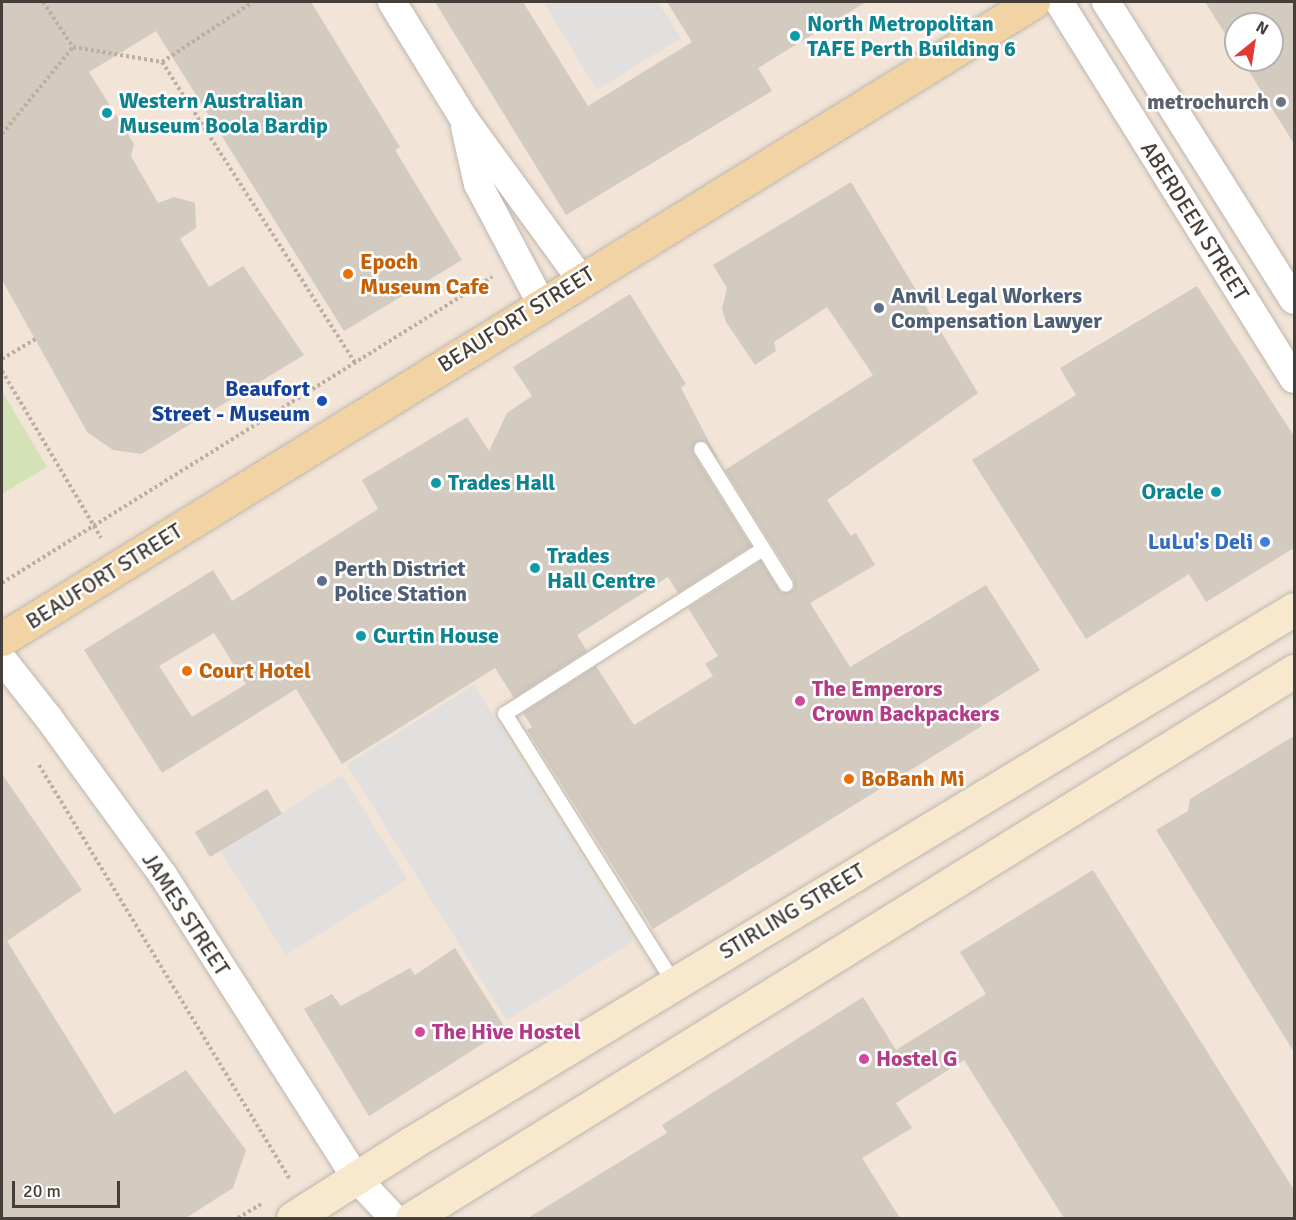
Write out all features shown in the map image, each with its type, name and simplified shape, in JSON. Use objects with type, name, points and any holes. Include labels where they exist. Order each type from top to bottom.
[{"type":"main road","name":"BEAUFORT STREET","points":[[2,639],[580,278],[1033,2]]},
{"type":"street","points":[[392,2],[464,119],[580,278]]},
{"type":"street","name":"ABERDEEN STREET","points":[[1059,2],[1294,379]]},
{"type":"street","name":"ABERDEEN STREET","points":[[1106,2],[1294,300]]},
{"type":"street","points":[[464,119],[478,184],[541,303]]},
{"type":"street","name":"STIRLING STREET","points":[[293,1218],[674,983],[1294,609]]},
{"type":"street","name":"JAMES STREET","points":[[2,659],[48,717],[162,875],[356,1178],[394,1218]]},
{"type":"street","points":[[412,1218],[1294,671]]},
{"type":"street","name":"JAMES STREET","points":[[356,1178],[364,1218]]},
{"type":"lane","points":[[700,450],[786,585]]},
{"type":"lane","points":[[674,983],[505,714],[763,549]]},
{"type":"path","points":[[44,2],[73,46],[162,62],[253,2]]},
{"type":"path","points":[[2,134],[73,46]]},
{"type":"path","points":[[162,62],[355,363]]},
{"type":"path","points":[[2,583],[519,261]]},
{"type":"path","points":[[2,358],[35,339]]},
{"type":"path","points":[[2,371],[119,567]]},
{"type":"path","points":[[36,759],[290,1176],[288,1185]]},
{"type":"shaded area","points":[[2,2],[1294,2],[1294,1218],[2,1218]]},
{"type":"shaded area","points":[[551,2],[658,2],[681,38],[597,90],[545,5]]},
{"type":"shaded area","points":[[474,685],[634,941],[507,1021],[347,764]]},
{"type":"shaded area","points":[[342,775],[407,879],[286,955],[221,851]]},
{"type":"green space","points":[[2,391],[47,467],[2,494]]},
{"type":"building","points":[[2,2],[311,2],[400,147],[395,150],[462,260],[344,331],[156,31],[89,72],[134,144],[131,156],[158,203],[174,197],[195,203],[196,228],[180,239],[209,287],[243,266],[304,355],[141,454],[113,450],[87,432],[2,280]]},
{"type":"building","points":[[435,2],[523,2],[588,106],[692,42],[667,2],[866,2],[758,68],[772,91],[566,215]]},
{"type":"building","name":"metrochurch","points":[[1205,2],[1294,2],[1294,144],[1249,72],[1284,72],[1284,12],[1224,12],[1224,32]]},
{"type":"building","points":[[851,182],[978,393],[827,500],[851,536],[856,533],[875,565],[810,603],[850,667],[986,585],[1040,670],[973,712],[982,726],[653,929],[527,730],[532,727],[523,713],[596,666],[634,725],[713,676],[705,664],[718,656],[688,608],[761,561],[781,593],[794,590],[794,580],[725,470],[873,375],[827,307],[774,342],[776,351],[755,365],[726,322],[722,309],[727,288],[713,265]]},
{"type":"building","name":"Oracle","points":[[1197,286],[1294,436],[1294,548],[1206,602],[1189,574],[1086,639],[972,460],[1076,395],[1060,368]]},
{"type":"building","points":[[630,294],[686,384],[681,388],[721,465],[705,441],[696,442],[693,453],[751,546],[678,593],[668,577],[577,635],[587,651],[514,698],[495,668],[342,764],[296,689],[162,773],[84,650],[213,570],[232,601],[378,509],[362,480],[467,417],[489,451],[507,413],[532,396],[513,367]],"holes":[[[214,633],[246,684],[192,717],[159,666]]]},
{"type":"building","points":[[1294,736],[1294,1052],[1156,830],[1188,811],[1190,799]]},
{"type":"building","points":[[2,774],[82,890],[7,941],[114,1114],[186,1070],[246,1150],[233,1188],[186,1218],[2,1218]]},
{"type":"building","points":[[267,789],[282,814],[210,857],[195,832]]},
{"type":"building","points":[[1093,870],[1294,1190],[1294,1218],[1064,1218],[964,1060],[896,1103],[912,1128],[862,1158],[900,1218],[528,1218],[667,1133],[662,1125],[863,997],[896,1050],[986,994],[960,952]]},
{"type":"building","points":[[455,948],[506,1029],[369,1116],[304,1009],[332,994],[341,1006],[410,968],[415,975]]},
{"type":"place","name":"North Metropolitan TAFE Perth Building 6","points":[[795,36]]},
{"type":"place","name":"metrochurch","points":[[1281,102]]},
{"type":"place","name":"Western Australian Museum Boola Bardip","points":[[107,113]]},
{"type":"place","name":"Epoch Museum Cafe","points":[[348,274]]},
{"type":"place","name":"Anvil Legal Workers Compensation Lawyer","points":[[879,308]]},
{"type":"place","name":"Beaufort Street - Museum","points":[[322,401]]},
{"type":"place","name":"Trades Hall","points":[[436,483]]},
{"type":"place","name":"Oracle","points":[[1216,492]]},
{"type":"place","name":"LuLu's Deli","points":[[1265,542]]},
{"type":"place","name":"Trades Hall Centre","points":[[535,568]]},
{"type":"place","name":"Perth District Police Station","points":[[322,581]]},
{"type":"place","name":"Curtin House","points":[[361,636]]},
{"type":"place","name":"Court Hotel","points":[[187,671]]},
{"type":"place","name":"The Emperors Crown Backpackers","points":[[800,701]]},
{"type":"place","name":"BoBanh Mi","points":[[849,779]]},
{"type":"place","name":"The Hive Hostel","points":[[420,1032]]},
{"type":"place","name":"Hostel G","points":[[864,1059]]}]
